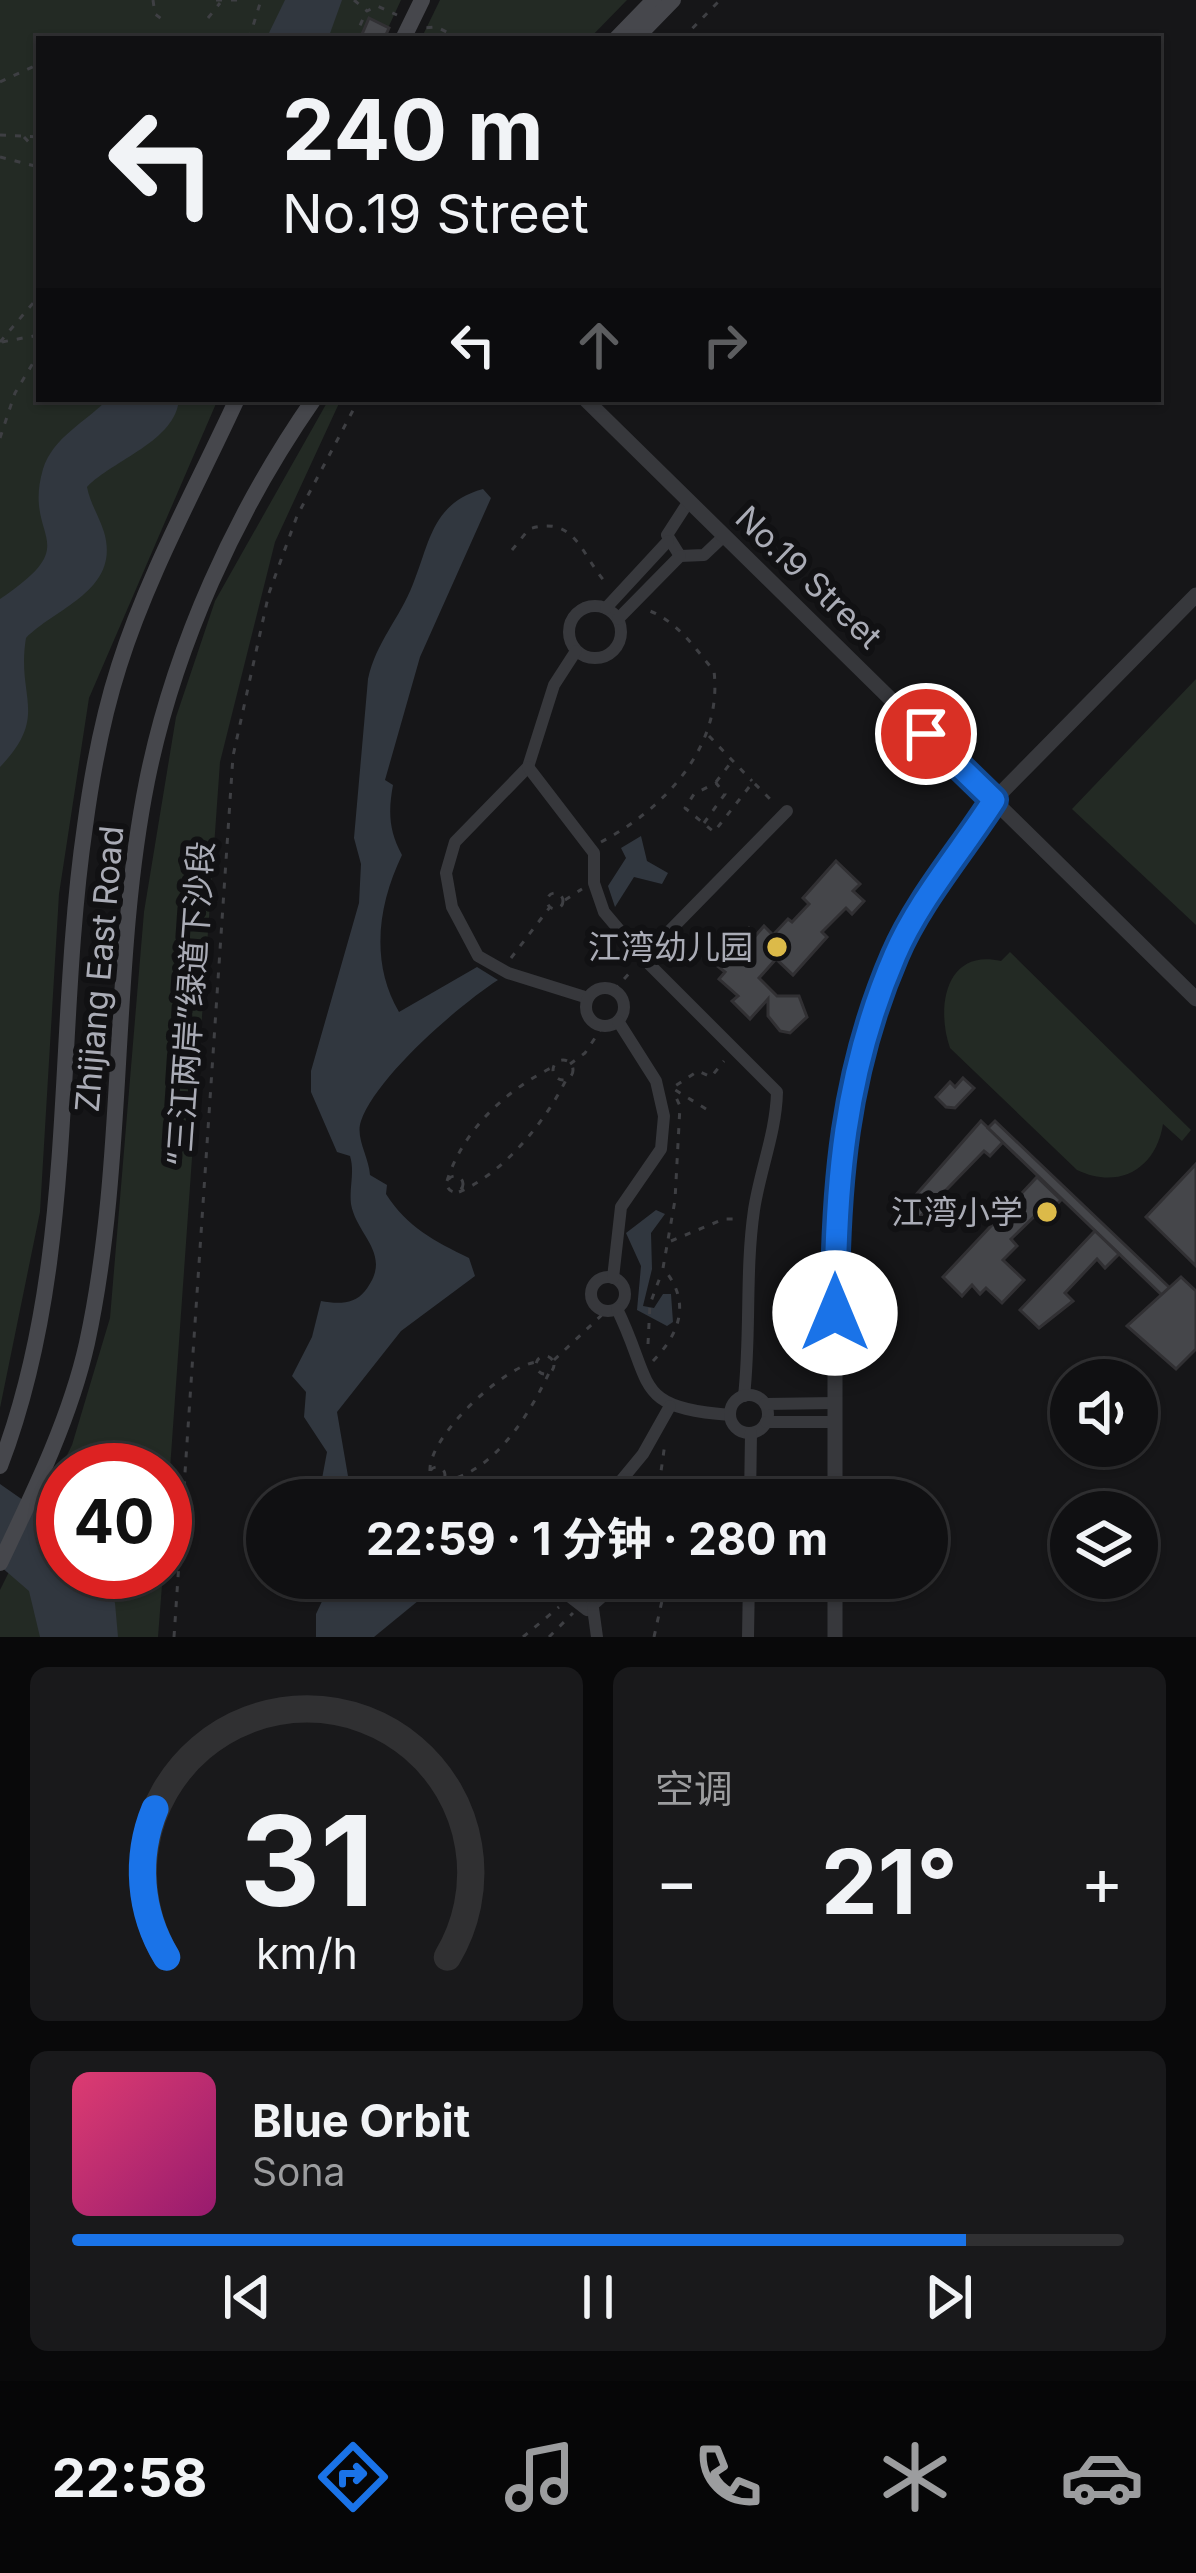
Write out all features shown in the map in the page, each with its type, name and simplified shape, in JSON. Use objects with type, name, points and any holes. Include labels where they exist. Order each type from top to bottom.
[{"type":"main road","points":[[404,36],[422,0]]},
{"type":"main road","points":[[619,36],[654,0]]},
{"type":"main road","points":[[638,36],[673,0]]},
{"type":"main road","name":"Zhijiang East Road","points":[[1,1463],[26,1386],[51,1241],[85,826],[104,730],[119,665],[239,402]]},
{"type":"main road","points":[[244,517],[244,500],[258,470],[298,402]]},
{"type":"main road","name":"Zhijiang East Road","points":[[0,1563],[39,1482],[86,1347],[104,1242],[129,922],[147,781],[178,670],[244,517],[312,402]]},
{"type":"street","name":"No.19 Street","points":[[588,402],[1196,999]]},
{"type":"street","points":[[606,608],[668,541],[671,521],[689,501]]},
{"type":"street","points":[[618,619],[680,556],[704,555],[724,536]]},
{"type":"street","points":[[668,541],[680,556]]},
{"type":"street","points":[[835,1479],[835,1223],[849,1088],[896,952],[994,800],[1196,595]]},
{"type":"street","points":[[588,607],[606,608],[618,619],[621,635],[614,651],[599,659],[576,651],[568,635],[573,617],[588,607]]},
{"type":"street","points":[[576,651],[554,685],[528,767],[455,842],[446,873],[464,936],[478,956],[505,971],[588,998]]},
{"type":"street","points":[[528,767],[590,848],[594,877],[614,929],[777,1092],[776,1123],[762,1162],[753,1222],[744,1396],[730,1415]]},
{"type":"street","points":[[644,958],[786,813]]},
{"type":"street","points":[[613,1278],[622,1207],[661,1149],[664,1116],[655,1078],[619,1021],[624,1004],[614,990],[596,990],[588,998],[589,1018],[603,1026],[619,1021]]},
{"type":"street","points":[[611,1310],[624,1289],[613,1278]]},
{"type":"street","points":[[613,1278],[602,1279],[592,1291],[596,1306],[611,1310],[658,1400],[730,1415]]},
{"type":"street","points":[[744,1396],[765,1405],[835,1403]]},
{"type":"street","points":[[765,1405],[766,1422]]},
{"type":"street","points":[[620,1479],[670,1406]]},
{"type":"street","points":[[730,1415],[735,1426],[751,1433]]},
{"type":"street","points":[[751,1433],[766,1422],[835,1422]]},
{"type":"street","points":[[750,1479],[751,1433]]},
{"type":"street","points":[[579,1599],[597,1637]]},
{"type":"street","points":[[580,1605],[594,1599]]},
{"type":"street","points":[[748,1637],[749,1599]]},
{"type":"street","points":[[835,1599],[835,1637]]},
{"type":"path","points":[[153,0],[152,7],[163,20]]},
{"type":"path","points":[[208,18],[218,1],[241,0]]},
{"type":"path","points":[[250,36],[262,0]]},
{"type":"path","points":[[354,0],[367,11]]},
{"type":"path","points":[[685,36],[720,0]]},
{"type":"path","points":[[355,36],[376,3],[404,19]]},
{"type":"path","points":[[429,36],[424,28],[437,27],[454,36]]},
{"type":"path","points":[[0,82],[36,65]]},
{"type":"path","points":[[0,135],[36,137]]},
{"type":"path","points":[[22,136],[36,150]]},
{"type":"path","points":[[0,157],[36,166]]},
{"type":"path","points":[[0,342],[36,300]]},
{"type":"path","points":[[0,342],[36,336]]},
{"type":"path","points":[[0,438],[36,359]]},
{"type":"path","name":"“三江两岸”绿道下沙段","points":[[173,1637],[232,755],[269,593],[297,516],[357,402]]},
{"type":"path","points":[[0,415],[7,417]]},
{"type":"path","points":[[512,550],[530,529],[559,525],[569,530],[598,575],[620,593]]},
{"type":"path","points":[[590,848],[658,799],[694,760],[707,735],[716,692],[714,671],[660,614],[631,606]]},
{"type":"path","points":[[707,735],[786,813]]},
{"type":"path","points":[[734,760],[716,783],[694,794],[685,808],[714,832],[753,782]]},
{"type":"path","points":[[704,823],[724,794],[716,783]]},
{"type":"path","points":[[550,907],[557,909],[594,877]]},
{"type":"path","points":[[505,971],[550,907],[552,893],[563,901]]},
{"type":"path","points":[[614,990],[644,958]]},
{"type":"path","points":[[570,1064],[585,1053],[603,1026]]},
{"type":"path","points":[[672,1088],[698,1071],[710,1077],[735,1045]]},
{"type":"path","points":[[561,1060],[570,1064],[572,1073],[522,1142],[483,1179],[459,1192],[449,1190],[447,1181],[476,1127],[522,1084],[561,1060]]},
{"type":"path","points":[[554,1066],[555,1076],[566,1080]]},
{"type":"path","points":[[672,1088],[706,1109]]},
{"type":"path","points":[[663,1268],[681,1293],[680,1310],[670,1344],[652,1363],[650,1304],[669,1242],[680,1106],[672,1088]]},
{"type":"path","points":[[447,1181],[460,1178],[459,1192]]},
{"type":"path","points":[[669,1242],[724,1219],[753,1222]]},
{"type":"path","points":[[458,1479],[503,1444],[554,1360],[611,1310]]},
{"type":"path","points":[[432,1479],[431,1454],[489,1387],[506,1372],[546,1355],[554,1360]]},
{"type":"path","points":[[536,1362],[540,1372],[549,1373]]},
{"type":"path","points":[[660,1479],[666,1444],[661,1424]]},
{"type":"path","points":[[430,1471],[443,1469],[442,1479]]},
{"type":"path","points":[[654,1637],[662,1599]]},
{"type":"path","points":[[523,1637],[580,1605]]},
{"type":"path","points":[[549,1637],[580,1605]]},
{"type":"shaded area","points":[[0,0],[401,0],[384,36],[36,36],[36,402],[217,402],[89,698],[59,894],[40,1212],[0,1408]]},
{"type":"shaded area","points":[[285,0],[342,0],[329,36],[267,36]]},
{"type":"shaded area","points":[[440,0],[627,0],[592,36],[422,36]]},
{"type":"shaded area","points":[[105,402],[178,402],[167,427],[87,487],[104,532],[103,569],[83,595],[26,638],[28,719],[15,749],[0,767],[0,599],[41,564],[47,551],[39,493],[43,469],[62,439]]},
{"type":"shaded area","points":[[327,402],[340,402],[275,542],[220,762],[172,1443],[73,1443],[110,1318],[144,912],[176,717],[215,601]]},
{"type":"shaded area","points":[[483,489],[491,498],[420,657],[385,780],[393,785],[391,821],[402,855],[387,894],[381,954],[399,1012],[477,967],[498,980],[441,1024],[401,1064],[370,1103],[360,1127],[370,1175],[387,1185],[386,1194],[412,1224],[469,1258],[475,1276],[401,1331],[337,1412],[348,1479],[322,1479],[327,1452],[304,1417],[306,1392],[292,1376],[312,1337],[321,1301],[356,1299],[373,1278],[376,1266],[351,1204],[350,1156],[337,1152],[311,1092],[311,1071],[359,903],[361,864],[354,838],[368,679],[435,526],[466,495]]},
{"type":"shaded area","points":[[1196,679],[1196,925],[1072,809]]},
{"type":"shaded area","points":[[641,836],[647,861],[668,873],[662,884],[634,877],[615,907],[608,886],[626,858],[621,848]]},
{"type":"shaded area","points":[[1010,952],[1191,1130],[1182,1141],[1163,1124],[1153,1153],[1133,1171],[1107,1178],[1077,1170],[950,1048],[945,999],[957,972],[982,959],[1001,961]]},
{"type":"shaded area","points":[[656,1210],[665,1214],[651,1233],[652,1269],[643,1306],[654,1308],[663,1294],[671,1294],[673,1322],[667,1326],[637,1310],[641,1266],[626,1233]]},
{"type":"shaded area","points":[[0,1484],[36,1509],[36,1599],[113,1599],[118,1637],[40,1637],[29,1591],[0,1566]]},
{"type":"shaded area","points":[[36,1518],[36,1599],[161,1599],[158,1637],[0,1637],[0,1590]]},
{"type":"shaded area","points":[[323,1599],[420,1599],[374,1637],[316,1637],[316,1614]]},
{"type":"building","points":[[369,18],[389,28],[385,36],[361,36]]},
{"type":"building","points":[[836,861],[860,884],[853,891],[864,901],[852,914],[846,908],[822,932],[827,937],[793,975],[776,959],[759,978],[777,996],[799,996],[807,1017],[790,1033],[780,1031],[768,1016],[768,999],[750,1019],[732,1001],[738,996],[719,979],[725,972],[715,964],[749,928],[756,935],[764,926],[773,935],[788,919],[792,922],[809,904],[803,898]]},
{"type":"building","points":[[963,1078],[974,1088],[955,1108],[946,1107],[936,1097],[950,1082],[955,1087]]},
{"type":"building","points":[[981,1121],[1003,1142],[990,1156],[984,1151],[912,1225],[900,1213]]},
{"type":"building","points":[[995,1121],[1170,1288],[1163,1296],[988,1128]]},
{"type":"building","points":[[1196,1164],[1196,1266],[1146,1217]]},
{"type":"building","points":[[1037,1177],[1061,1200],[1047,1214],[1042,1209],[1011,1239],[1017,1246],[1003,1260],[1024,1280],[1002,1303],[986,1288],[980,1294],[972,1285],[962,1296],[943,1277]]},
{"type":"building","points":[[1095,1231],[1119,1254],[1105,1268],[1097,1259],[1065,1293],[1073,1301],[1039,1328],[1020,1310]]},
{"type":"building","points":[[1181,1277],[1196,1291],[1196,1349],[1176,1369],[1127,1326]]},
{"type":"place","name":"江湾幼儿园","points":[[777,947]]},
{"type":"place","name":"江湾小学","points":[[1047,1212]]},
{"type":"route","points":[[835,1313],[835,1223],[849,1088],[896,952],[994,800],[926,734]]}]
